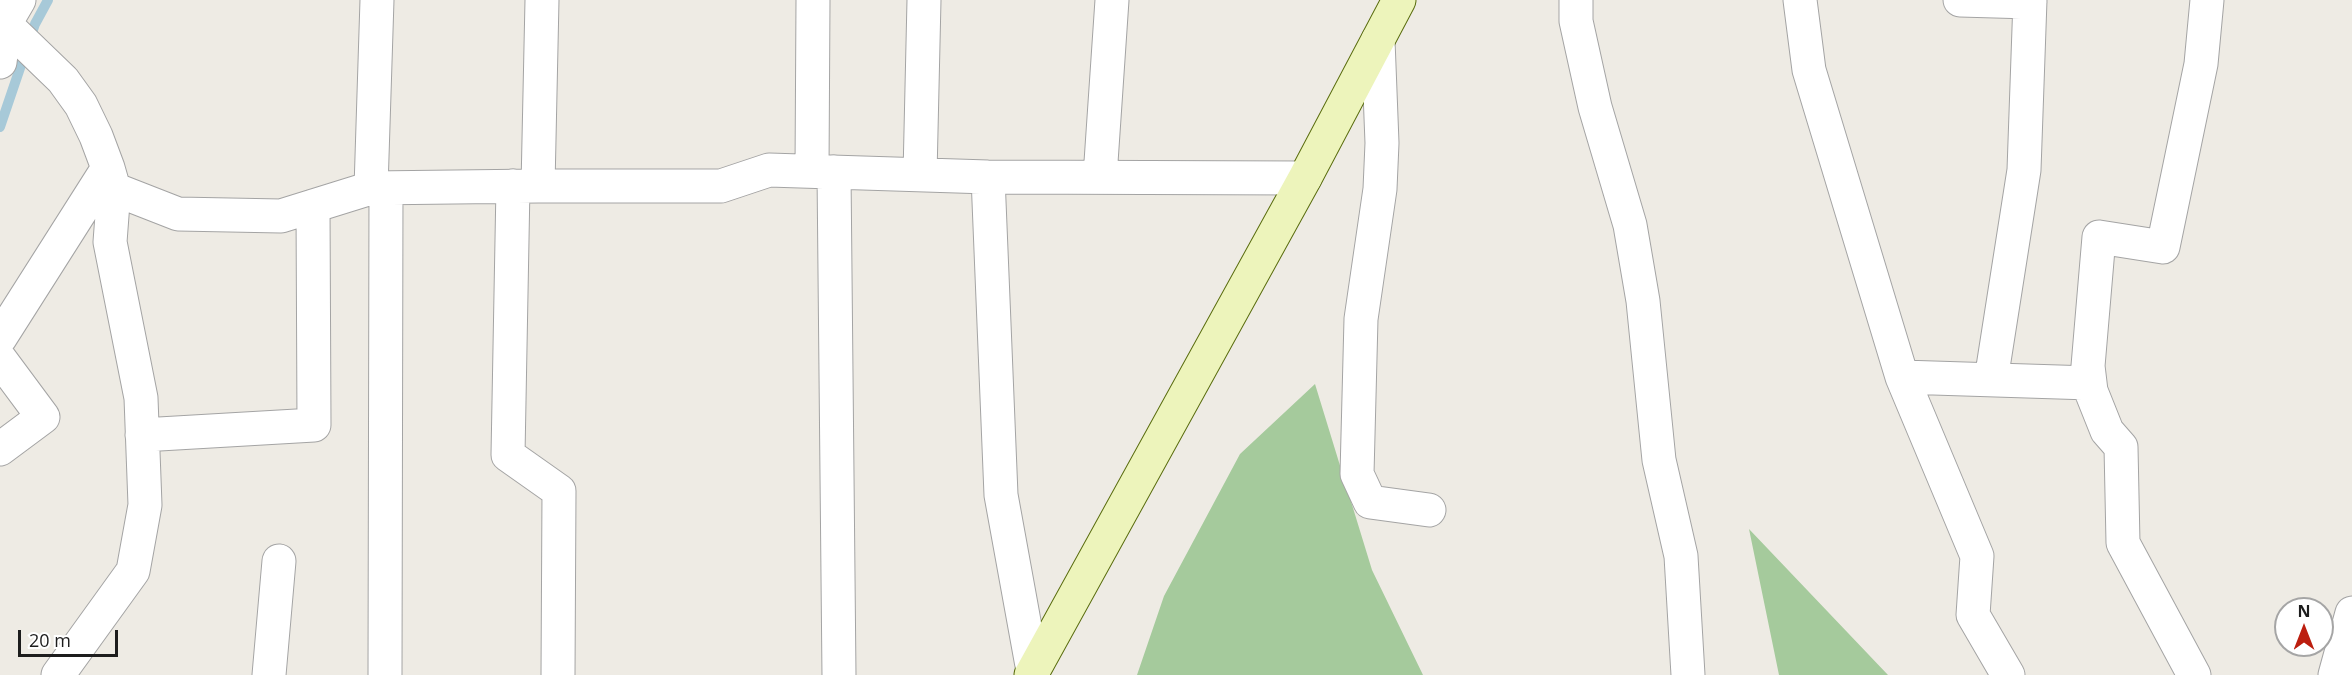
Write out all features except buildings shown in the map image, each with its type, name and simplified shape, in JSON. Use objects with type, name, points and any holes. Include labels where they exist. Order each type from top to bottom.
[{"type":"street","points":[[377,0],[385,675]]},
{"type":"street","points":[[542,0],[525,186],[508,455],[559,491],[558,675]]},
{"type":"street","points":[[813,0],[823,172],[839,675]]},
{"type":"street","points":[[920,175],[924,0]]},
{"type":"street","points":[[1100,177],[1112,0]]},
{"type":"street","points":[[1032,673],[1305,178],[1399,0]]},
{"type":"street","points":[[1576,0],[1576,21],[1595,108],[1630,225],[1643,301],[1659,460],[1681,556],[1688,675]]},
{"type":"street","points":[[1800,0],[1809,70],[1902,377],[1977,556],[1973,615],[2008,675]]},
{"type":"street","points":[[1960,0],[2030,1],[2024,170],[1991,380]]},
{"type":"street","points":[[2194,675],[2123,543],[2121,447],[2108,431],[2091,391],[2088,366],[2099,237],[2163,247],[2201,64],[2207,0]]},
{"type":"street","points":[[8,28],[63,80],[81,105],[111,179],[110,242],[141,398],[145,505],[134,571],[58,675]]},
{"type":"street","points":[[1378,40],[1382,144],[1380,189],[1361,319],[1357,474],[1370,502],[1429,510]]},
{"type":"street","points":[[111,179],[178,214],[281,216],[379,188],[721,186],[769,170],[988,177],[1305,178]]},
{"type":"street","points":[[988,177],[1001,495],[1032,673]]},
{"type":"street","points":[[0,338],[111,179]]},
{"type":"street","points":[[142,435],[314,425],[313,206]]},
{"type":"street","points":[[0,359],[43,417],[0,449]]},
{"type":"street","points":[[1902,377],[2090,383]]},
{"type":"street","points":[[269,675],[279,561]]},
{"type":"street","points":[[2336,675],[2352,614]]},
{"type":"green space","points":[[1315,384],[1372,570],[1423,675],[1137,675],[1164,596],[1240,454]]},
{"type":"green space","points":[[1749,529],[1888,675],[1779,675]]},
{"type":"waterway","points":[[0,127],[35,24],[48,0]]}]
